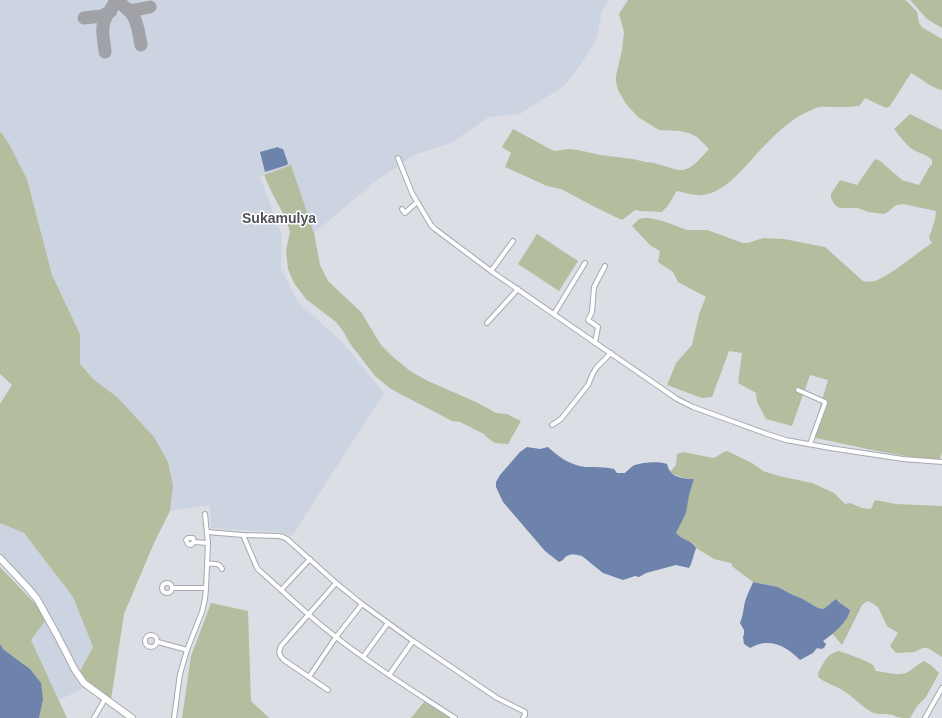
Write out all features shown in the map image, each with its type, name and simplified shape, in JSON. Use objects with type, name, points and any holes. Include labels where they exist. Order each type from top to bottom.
[{"type":"main road","points":[[0,558],[37,599],[75,670],[84,683],[132,718]]},
{"type":"street","points":[[398,158],[412,193],[431,225],[435,229],[491,271],[676,398],[693,407],[786,440],[903,459],[942,462]]},
{"type":"street","points":[[402,210],[406,212],[417,202]]},
{"type":"street","points":[[491,271],[513,241]]},
{"type":"street","points":[[554,314],[585,263]]},
{"type":"street","points":[[596,342],[598,327],[588,320],[592,312],[594,287],[605,266]]},
{"type":"street","points":[[487,323],[518,289]]},
{"type":"street","points":[[552,425],[561,419],[588,385],[597,367],[611,353]]},
{"type":"street","points":[[798,390],[825,402],[810,444]]},
{"type":"street","points":[[174,718],[180,674],[187,650],[202,612],[205,599],[208,542],[205,514]]},
{"type":"street","points":[[207,532],[283,536],[336,583],[412,641],[497,698],[525,712],[522,718]]},
{"type":"street","points":[[243,535],[257,568],[308,614],[363,657],[455,718]]},
{"type":"street","points":[[194,542],[208,542]]},
{"type":"street","points":[[281,590],[310,559]]},
{"type":"street","points":[[207,564],[218,564],[221,565],[222,569]]},
{"type":"street","points":[[328,690],[284,660],[280,656],[279,651],[281,646],[336,583]]},
{"type":"street","points":[[173,588],[206,588]]},
{"type":"street","points":[[309,677],[336,637],[362,604]]},
{"type":"street","points":[[363,657],[388,623]]},
{"type":"street","points":[[389,675],[412,641]]},
{"type":"street","points":[[158,642],[187,650]]},
{"type":"street","points":[[925,718],[942,688]]},
{"type":"street","points":[[94,718],[106,699]]},
{"type":"shaded area","points":[[0,0],[609,0],[602,11],[597,38],[580,66],[564,86],[520,114],[489,117],[451,143],[414,155],[376,181],[314,233],[291,165],[260,177],[282,236],[281,269],[298,302],[343,343],[384,393],[292,536],[279,532],[211,528],[210,505],[170,511],[173,485],[117,397],[93,379],[80,364],[80,333],[52,275],[27,179],[8,142],[0,131]]},
{"type":"shaded area","points":[[0,523],[24,533],[73,597],[93,647],[79,673],[85,688],[59,700],[31,640],[48,617],[0,556]]},
{"type":"green space","points":[[628,0],[904,0],[907,1],[917,12],[919,23],[923,28],[942,39],[942,90],[937,89],[911,73],[890,106],[886,108],[865,98],[859,106],[818,107],[799,116],[782,129],[735,177],[719,189],[702,195],[678,191],[662,212],[635,210],[622,220],[561,189],[547,186],[505,167],[511,153],[502,147],[513,129],[554,151],[568,149],[578,150],[600,155],[654,163],[678,170],[689,168],[709,149],[697,137],[689,133],[659,130],[638,117],[626,104],[618,90],[616,76],[622,50],[624,32],[619,14]]},
{"type":"green space","points":[[910,0],[942,0],[942,28],[927,19]]},
{"type":"green space","points":[[910,114],[942,130],[942,452],[939,462],[811,437],[828,380],[810,375],[792,426],[766,419],[757,402],[756,393],[738,383],[742,353],[729,351],[712,397],[702,398],[667,385],[676,363],[692,345],[699,314],[706,297],[678,282],[673,272],[658,262],[660,251],[651,246],[632,226],[639,219],[649,218],[663,221],[687,230],[707,230],[743,243],[748,243],[763,238],[784,239],[825,247],[863,281],[875,281],[896,269],[932,243],[929,238],[935,220],[936,211],[903,204],[896,205],[884,214],[868,212],[858,208],[840,208],[833,202],[831,194],[840,180],[857,185],[875,159],[880,161],[902,180],[919,185],[932,165],[932,160],[928,156],[909,147],[894,129]]},
{"type":"green space","points":[[0,131],[8,142],[27,179],[52,275],[80,334],[80,364],[93,379],[117,397],[154,437],[168,462],[173,485],[170,511],[154,543],[124,614],[111,700],[79,673],[93,647],[73,597],[24,533],[0,523],[0,404],[12,385],[0,374]]},
{"type":"green space","points":[[291,165],[314,233],[320,265],[328,281],[361,312],[381,345],[410,371],[496,413],[507,414],[521,421],[508,444],[495,443],[484,434],[460,422],[452,421],[391,389],[375,376],[351,345],[336,322],[306,299],[294,283],[288,269],[286,250],[290,232],[286,219],[264,175]]},
{"type":"green space","points":[[537,234],[578,261],[559,291],[518,264]]},
{"type":"green space","points":[[727,451],[752,463],[763,471],[812,483],[834,493],[845,504],[850,503],[862,508],[871,509],[875,500],[896,504],[942,506],[942,657],[928,648],[923,648],[914,652],[896,653],[890,646],[898,633],[887,626],[878,607],[867,601],[862,605],[842,645],[832,633],[840,627],[850,610],[836,599],[824,609],[818,608],[778,587],[753,582],[733,567],[731,563],[714,559],[696,548],[694,544],[679,536],[676,533],[694,479],[688,479],[670,472],[676,465],[677,454],[683,452],[713,458]]},
{"type":"green space","points":[[0,567],[48,617],[31,640],[67,718],[39,718],[43,700],[30,669],[3,649],[0,644]]},
{"type":"green space","points":[[211,603],[248,611],[251,701],[269,718],[182,718],[191,656]]},
{"type":"green space","points":[[839,651],[870,663],[876,671],[901,674],[908,672],[924,661],[931,665],[939,673],[926,697],[918,705],[910,718],[896,717],[888,714],[876,714],[865,708],[841,689],[819,678],[818,673],[827,657]]},
{"type":"green space","points":[[424,702],[451,718],[411,718]]},
{"type":"water","points":[[278,147],[283,149],[288,163],[287,165],[265,172],[260,152]]},
{"type":"water","points":[[527,447],[540,449],[548,447],[575,465],[611,468],[617,473],[625,473],[633,466],[638,464],[660,462],[667,464],[669,470],[677,477],[694,479],[689,495],[686,513],[676,533],[692,543],[696,548],[689,568],[676,565],[646,573],[639,577],[635,576],[623,580],[603,573],[582,556],[569,555],[559,562],[545,551],[503,502],[496,487],[496,482],[500,475],[520,452]]},
{"type":"water","points":[[753,582],[778,587],[818,608],[825,608],[836,599],[850,610],[849,614],[840,627],[823,641],[826,644],[824,648],[817,648],[813,653],[800,660],[783,647],[770,643],[764,643],[750,648],[744,644],[744,630],[740,623],[745,600]]},
{"type":"water","points":[[0,644],[3,649],[30,669],[41,683],[43,700],[39,718],[0,718]]},
{"type":"taxiway","points":[[105,52],[103,25],[106,17],[113,7],[115,0]]},
{"type":"taxiway","points":[[118,0],[134,17],[141,45]]},
{"type":"taxiway","points":[[128,10],[150,7]]},
{"type":"taxiway","points":[[84,18],[102,16],[111,11]]},
{"type":"district","name":"Sukamulya","points":[[279,218]]}]
